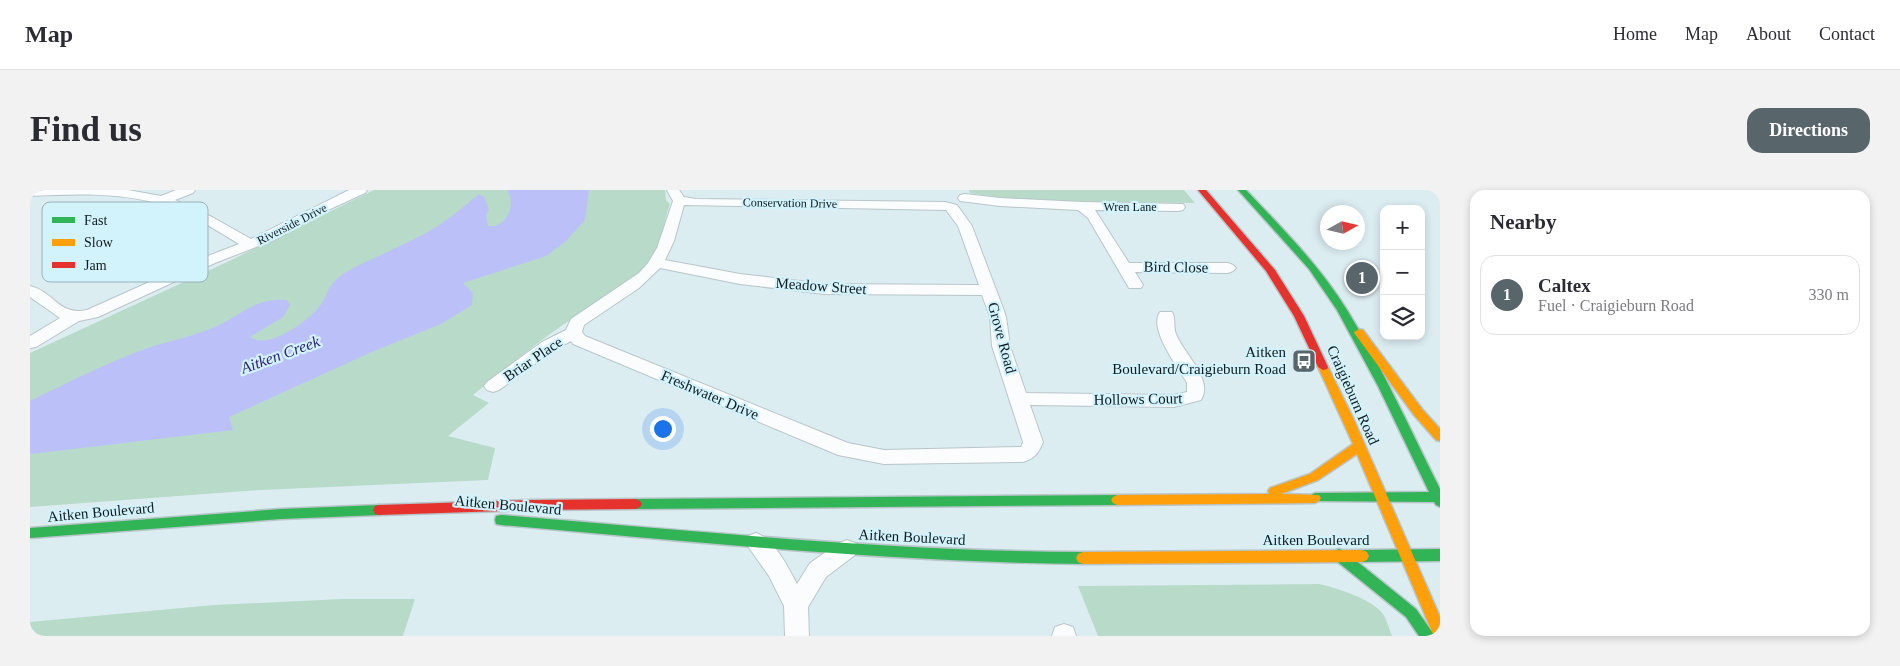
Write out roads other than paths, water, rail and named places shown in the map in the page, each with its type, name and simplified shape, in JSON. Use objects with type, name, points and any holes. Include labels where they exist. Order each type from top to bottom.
[{"type":"main road","name":"Craigieburn Road","points":[[1202,190],[1284,290],[1319,357],[1440,634]]},
{"type":"main road","name":"Craigieburn Road","points":[[1242,190],[1312,267],[1350,322],[1439,499]]},
{"type":"main road","points":[[1350,322],[1376,352],[1422,419],[1440,437]]},
{"type":"main road","points":[[1255,498],[1314,477],[1359,446]]},
{"type":"main road","name":"Aitken Boulevard","points":[[30,533],[208,519],[383,509],[548,504],[1255,498],[1439,499]]},
{"type":"main road","name":"Aitken Boulevard","points":[[383,509],[847,549],[1023,558],[1440,554]]},
{"type":"main road","points":[[1339,555],[1410,613],[1428,636]]},
{"type":"street","points":[[163,200],[188,190]]},
{"type":"street","name":"Riverside Drive","points":[[208,261],[251,245],[360,190]]},
{"type":"street","name":"Riverside Drive","points":[[30,192],[129,194],[168,202]]},
{"type":"street","points":[[573,333],[576,322],[635,285],[656,263],[666,246],[676,195]]},
{"type":"street","name":"Conservation Drive","points":[[676,195],[696,202],[914,205],[956,201],[1082,206]]},
{"type":"street","name":"Grove Road","points":[[956,201],[998,317],[1001,346],[1034,442],[1029,452]]},
{"type":"street","points":[[1082,206],[1094,216],[1135,285]]},
{"type":"street","name":"Wren Lane","points":[[1082,206],[1178,207]]},
{"type":"street","name":"Riverside Drive","points":[[208,220],[251,245]]},
{"type":"street","name":"Meadow Street","points":[[656,263],[740,279],[824,289],[988,290]]},
{"type":"street","name":"Bird Close","points":[[1124,266],[1228,268]]},
{"type":"street","name":"Riverside Drive","points":[[30,343],[75,317],[100,311],[163,282]]},
{"type":"street","points":[[30,291],[60,313],[75,317]]},
{"type":"street","name":"Hollows Court","points":[[1020,399],[1174,401],[1196,396],[1198,388],[1196,383],[1168,336],[1165,327],[1166,315]]},
{"type":"street","name":"Briar Place","points":[[493,386],[548,346],[573,333]]},
{"type":"street","name":"Freshwater Drive","points":[[573,333],[579,340],[845,450],[884,457],[1014,456],[1029,452]]},
{"type":"street","points":[[756,542],[777,568],[796,606],[797,636]]},
{"type":"street","points":[[796,606],[818,570],[847,549]]},
{"type":"water","name":"Aitken Creek","points":[[507,190],[589,190],[585,220],[565,242],[546,256],[463,283],[473,293],[472,305],[441,324],[374,351],[229,417],[233,430],[30,454],[30,401],[148,348],[210,329],[255,305],[275,300],[287,300],[290,305],[283,317],[250,337],[258,340],[267,340],[278,337],[300,324],[317,310],[331,285],[345,273],[433,229],[454,215],[479,194],[484,197],[489,209],[486,217],[488,226],[500,224],[505,220],[510,208],[510,196]]},
{"type":"place","name":"Caltex","points":[[1362,278]]},
{"type":"place","name":"Aitken Boulevard/Craigieburn Road","points":[[1304,361]]}]
